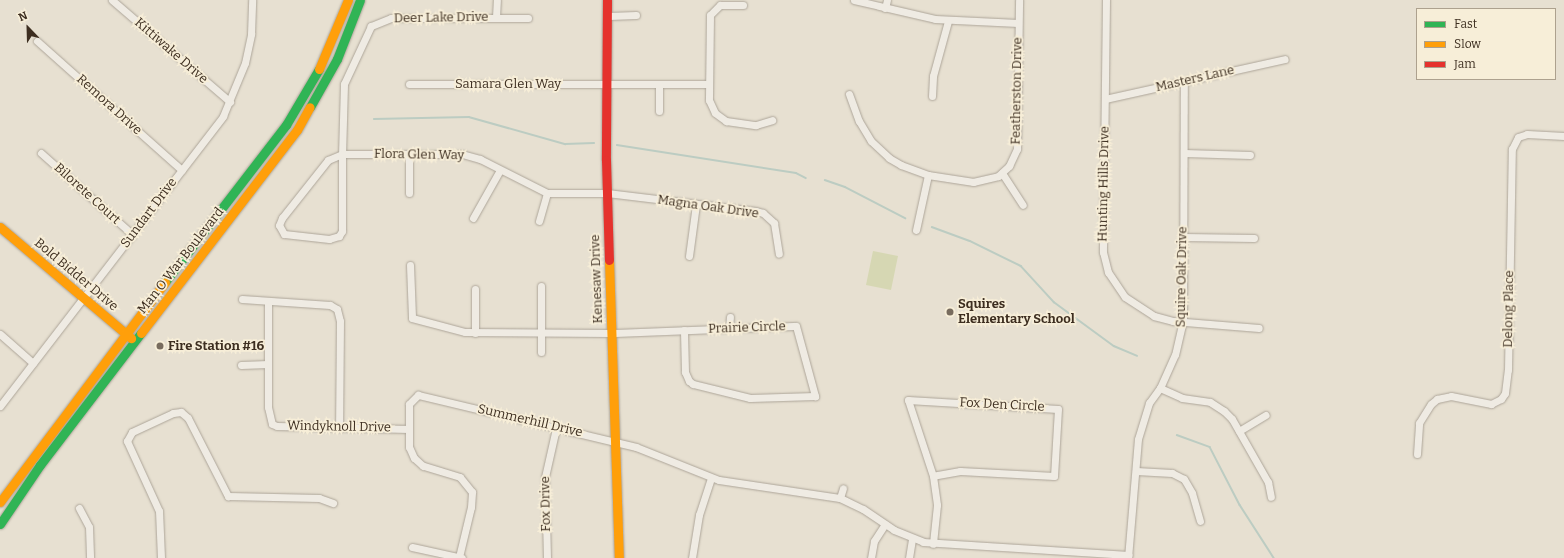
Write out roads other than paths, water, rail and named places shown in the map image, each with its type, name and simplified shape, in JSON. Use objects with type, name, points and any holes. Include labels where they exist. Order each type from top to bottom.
[{"type":"main road","name":"Man O War Boulevard","points":[[0,502],[286,125],[316,76],[348,0]]},
{"type":"main road","name":"Man O War Boulevard","points":[[0,524],[40,465],[297,130],[337,59],[360,0]]},
{"type":"main road","name":"Kenesaw Drive","points":[[608,0],[608,193],[619,558]]},
{"type":"main road","name":"Bold Bidder Drive","points":[[0,227],[83,300],[135,341]]},
{"type":"street","name":"Kittiwake Drive","points":[[112,0],[230,102]]},
{"type":"street","name":"Sundart Drive","points":[[0,406],[217,125],[239,82],[249,48],[252,0]]},
{"type":"street","points":[[496,17],[497,0]]},
{"type":"street","points":[[854,0],[948,21],[1018,23]]},
{"type":"street","points":[[885,8],[887,0]]},
{"type":"street","name":"Featherston Drive","points":[[1002,174],[1014,159],[1017,145],[1019,0]]},
{"type":"street","name":"Hunting Hills Drive","points":[[1106,0],[1103,252],[1108,272],[1119,290],[1138,308],[1154,316],[1183,321],[1259,328]]},
{"type":"street","points":[[743,5],[720,5],[710,15],[708,84],[711,107],[719,117],[746,124],[772,120]]},
{"type":"street","points":[[609,16],[636,15]]},
{"type":"street","name":"Deer Lake Drive","points":[[342,154],[328,160],[282,218],[279,225],[284,234],[329,238],[339,236],[342,231],[344,84],[371,26],[391,18],[528,18]]},
{"type":"street","points":[[932,96],[933,76],[948,21]]},
{"type":"street","name":"Remora Drive","points":[[37,41],[182,170]]},
{"type":"street","name":"Masters Lane","points":[[1105,99],[1285,59]]},
{"type":"street","name":"Squire Oak Drive","points":[[1129,557],[1136,471],[1136,452],[1141,425],[1149,403],[1160,388],[1175,355],[1183,321],[1184,81]]},
{"type":"street","name":"Samara Glen Way","points":[[409,84],[708,84]]},
{"type":"street","points":[[659,84],[659,111]]},
{"type":"street","points":[[849,94],[859,121],[874,145],[901,165],[928,174],[973,182],[991,179],[1002,174],[1023,205]]},
{"type":"street","name":"Delong Place","points":[[1417,454],[1419,423],[1428,408],[1437,399],[1451,396],[1491,404],[1501,399],[1507,390],[1512,149],[1518,138],[1527,134],[1564,136]]},
{"type":"street","name":"Bilorete Court","points":[[41,153],[133,235]]},
{"type":"street","points":[[1184,153],[1250,155]]},
{"type":"street","name":"Flora Glen Way","points":[[342,154],[462,154],[480,159],[547,193],[608,193]]},
{"type":"street","points":[[409,154],[409,193]]},
{"type":"street","points":[[473,218],[500,170]]},
{"type":"street","points":[[916,230],[928,174]]},
{"type":"street","points":[[539,221],[547,193]]},
{"type":"street","name":"Magna Oak Drive","points":[[608,193],[763,213],[774,223],[779,254]]},
{"type":"street","points":[[689,256],[696,204]]},
{"type":"street","points":[[1183,237],[1254,238]]},
{"type":"street","name":"Prairie Circle","points":[[410,265],[412,318],[419,322],[475,333],[612,332],[796,326],[815,396],[750,398],[694,384],[689,381],[685,372],[684,330]]},
{"type":"street","points":[[541,286],[541,352]]},
{"type":"street","points":[[475,289],[475,333]]},
{"type":"street","points":[[242,299],[268,302],[330,305],[337,309],[340,321],[339,428]]},
{"type":"street","name":"Windyknoll Drive","points":[[268,302],[268,407],[272,424],[277,426],[409,429]]},
{"type":"street","points":[[729,328],[730,318]]},
{"type":"street","points":[[0,334],[33,363]]},
{"type":"street","points":[[241,365],[268,364]]},
{"type":"street","points":[[1160,388],[1174,395],[1218,406],[1232,419],[1268,482],[1271,497]]},
{"type":"street","name":"Summerhill Drive","points":[[461,558],[472,501],[471,489],[460,477],[432,470],[416,462],[410,447],[410,401],[420,394],[645,449],[711,478],[840,498],[912,539],[933,544],[1129,557]]},
{"type":"street","name":"Fox Den Circle","points":[[933,476],[960,471],[1054,476],[1058,409],[908,400],[933,476],[938,505],[933,544]]},
{"type":"street","points":[[161,558],[159,511],[127,441],[132,432],[173,413],[181,412],[188,418],[228,496],[319,498],[333,503]]},
{"type":"street","points":[[1239,431],[1266,415]]},
{"type":"street","name":"Fox Drive","points":[[547,558],[545,477],[556,428]]},
{"type":"street","points":[[1136,471],[1172,473],[1184,479],[1192,493],[1200,521]]},
{"type":"street","points":[[692,558],[699,515],[711,478]]},
{"type":"street","points":[[840,498],[843,488]]},
{"type":"street","points":[[79,508],[90,533],[90,558]]},
{"type":"street","points":[[871,558],[874,541],[885,524]]},
{"type":"street","points":[[909,558],[912,539]]},
{"type":"street","points":[[412,547],[461,558]]},
{"type":"waterway","points":[[374,119],[469,117],[565,144],[594,143]]},
{"type":"waterway","points":[[617,145],[796,173],[806,178]]},
{"type":"waterway","points":[[825,180],[845,187],[905,218]]},
{"type":"waterway","points":[[932,227],[970,241],[1021,266],[1054,302],[1114,346],[1137,356]]},
{"type":"waterway","points":[[1177,435],[1210,447],[1240,505],[1274,558]]},
{"type":"place","name":"Squires Elementary School","points":[[950,312]]},
{"type":"place","name":"Fire Station #16","points":[[160,346]]}]
